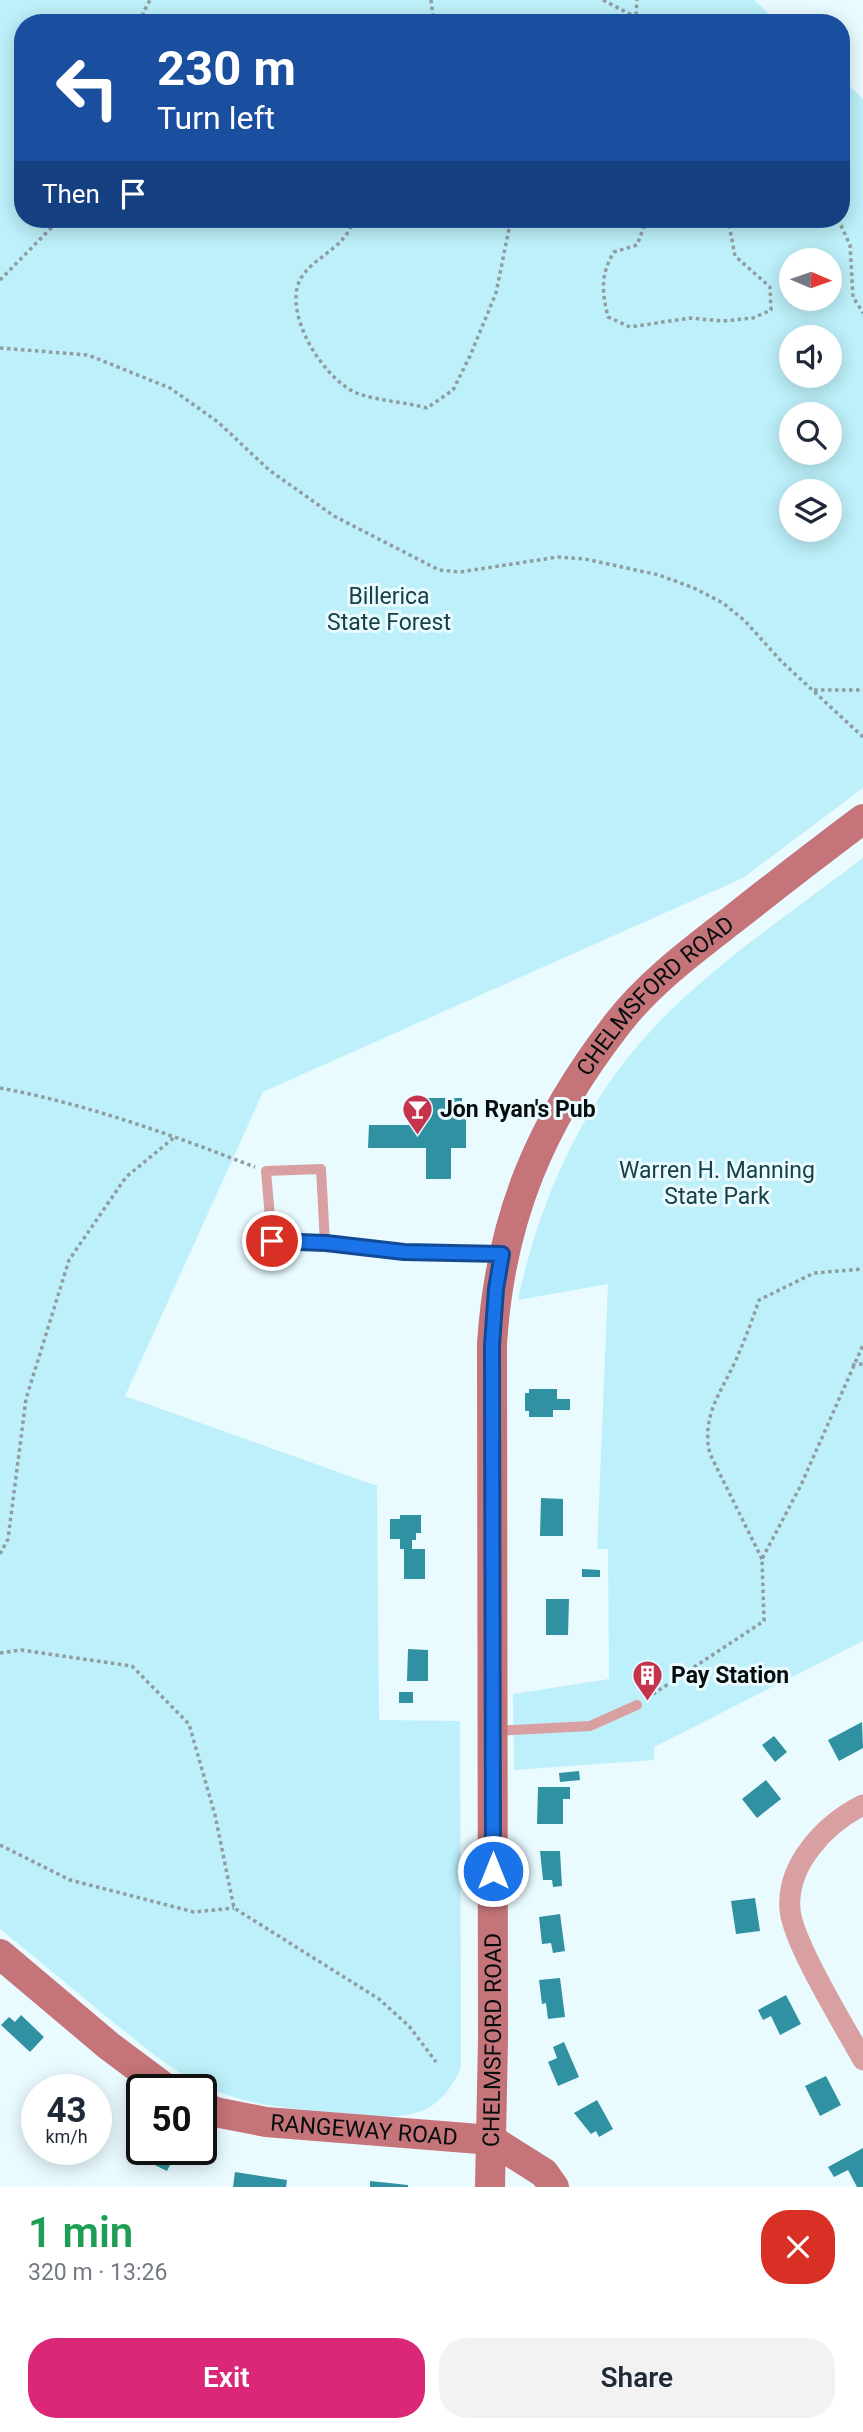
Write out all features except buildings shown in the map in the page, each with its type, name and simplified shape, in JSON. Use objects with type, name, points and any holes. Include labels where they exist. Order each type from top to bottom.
[{"type":"main road","name":"CHELMSFORD ROAD","points":[[490,2187],[492,1345],[496,1289],[502,1254],[524,1183],[538,1149],[565,1101],[618,1022],[681,959],[863,820]]},
{"type":"main road","points":[[0,1954],[109,2046],[147,2074]]},
{"type":"main road","name":"RANGEWAY ROAD","points":[[217,2112],[266,2122],[492,2140],[544,2173],[554,2187]]},
{"type":"street","points":[[863,1805],[849,1812],[807,1853],[796,1871],[790,1891],[790,1912],[802,1945],[863,2060]]},
{"type":"lane","points":[[326,1243],[321,1169],[266,1171],[272,1241],[326,1243],[404,1252],[502,1254]]},
{"type":"lane","points":[[492,1731],[590,1726],[637,1705]]},
{"type":"path","points":[[604,0],[634,14]]},
{"type":"path","points":[[0,280],[51,228]]},
{"type":"path","points":[[348,228],[338,245],[301,279],[297,304],[305,339],[326,369],[357,393],[427,408],[453,390],[470,356],[496,293],[509,228]]},
{"type":"path","points":[[644,228],[638,245],[614,252],[605,266],[601,291],[608,317],[630,327],[690,318],[723,321],[753,318],[771,310],[770,288],[735,256],[730,228]]},
{"type":"path","points":[[842,228],[850,244],[853,297],[863,313]]},
{"type":"path","points":[[0,348],[88,355],[170,388],[219,422],[269,470],[334,516],[439,570],[460,572],[558,557],[585,559],[659,575],[694,588],[723,603],[745,621],[812,690],[863,737]]},
{"type":"path","points":[[812,690],[863,690]]},
{"type":"path","points":[[0,1088],[32,1094],[176,1136],[266,1171]]},
{"type":"path","points":[[0,1554],[8,1539],[26,1399],[69,1260],[126,1177],[176,1136]]},
{"type":"path","points":[[637,1705],[764,1621],[762,1559],[710,1454],[705,1436],[712,1402],[733,1366],[759,1300],[814,1273],[863,1269]]},
{"type":"path","points":[[762,1559],[801,1485],[863,1345]]},
{"type":"path","points":[[852,1365],[863,1364]]},
{"type":"path","points":[[0,1653],[21,1650],[132,1666],[189,1724],[215,1815],[234,1908]]},
{"type":"path","points":[[0,1845],[70,1880],[194,1912],[234,1908],[379,1999],[409,2026],[436,2062]]},
{"type":"green space","name":"Billerica State Forest","points":[[0,0],[754,0],[769,14],[14,14],[14,228],[850,228],[850,87],[863,99],[863,788],[743,878],[263,1092],[125,1396],[377,1486],[379,1720],[460,1721],[461,2068],[452,2085],[429,2107],[402,2116],[370,2116],[266,2105],[232,2097],[217,2091],[217,2074],[183,2074],[159,2058],[0,1929]]},
{"type":"green space","name":"Warren H. Manning State Park","points":[[863,858],[863,1641],[654,1747],[654,1760],[514,1770],[513,1694],[609,1679],[608,1549],[597,1549],[608,1284],[518,1300],[540,1221],[554,1183],[591,1110],[640,1043],[668,1013],[738,952]]},
{"type":"place","name":"Jon Ryan's Pub","points":[[417,1136]]},
{"type":"place","name":"Pay Station","points":[[648,1702]]},
{"type":"route","points":[[272,1241],[326,1243],[404,1252],[502,1254],[496,1289],[491,1407],[493,1871]]}]
